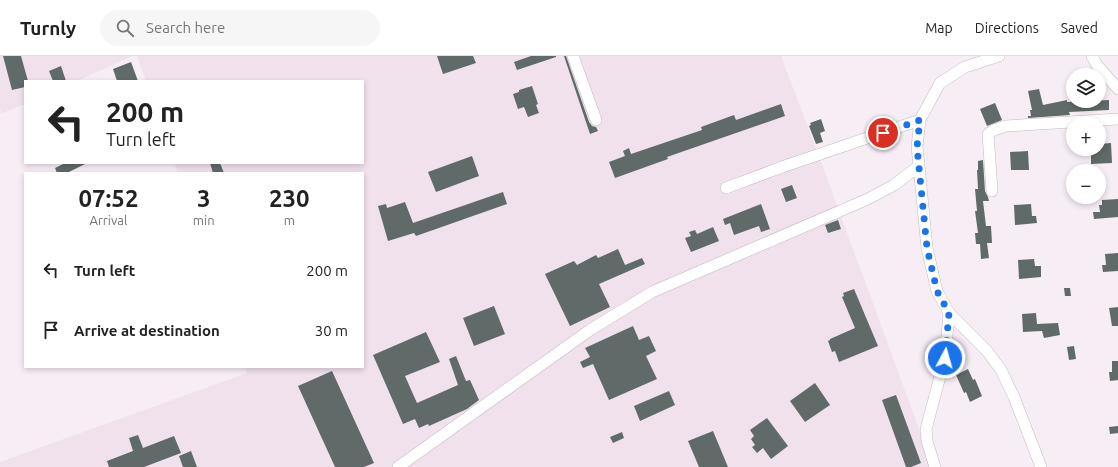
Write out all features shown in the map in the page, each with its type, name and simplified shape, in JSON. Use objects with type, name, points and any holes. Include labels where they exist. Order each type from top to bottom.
[{"type":"street","points":[[573,56],[596,120]]},
{"type":"street","points":[[999,56],[966,67],[940,83],[920,120],[917,147],[927,248],[937,291],[949,313],[987,351],[1000,370],[1014,397],[1041,467]]},
{"type":"street","points":[[1092,56],[1118,89]]},
{"type":"street","points":[[992,192],[988,134],[994,130],[1006,126],[1118,119]]},
{"type":"street","points":[[726,188],[782,167],[920,120]]},
{"type":"street","points":[[398,467],[590,330],[652,292],[868,199],[894,185],[919,166]]},
{"type":"street","points":[[935,467],[927,441],[926,429],[945,358],[949,313]]},
{"type":"shaded area","points":[[0,56],[133,56],[79,80],[24,80],[24,104],[1,114]]},
{"type":"shaded area","points":[[137,56],[781,56],[933,467],[0,467],[0,462],[247,373],[245,368],[364,368],[364,172],[178,172],[174,164],[364,164],[364,80],[146,80]]},
{"type":"building","points":[[3,56],[21,56],[28,80],[24,80],[24,87],[12,90]]},
{"type":"building","points":[[437,56],[473,56],[476,63],[443,74]]},
{"type":"building","points":[[531,56],[556,57],[517,70],[514,62]]},
{"type":"building","points":[[564,56],[566,56],[589,122],[592,126],[596,127],[598,131],[590,134]]},
{"type":"building","points":[[131,62],[138,80],[117,80],[113,69]]},
{"type":"building","points":[[61,66],[66,80],[53,80],[49,71]]},
{"type":"building","points":[[532,86],[538,104],[536,105],[539,113],[528,117],[524,107],[518,109],[513,94],[519,92],[519,90]]},
{"type":"building","points":[[1039,89],[1043,105],[1066,100],[1066,108],[1106,108],[1106,100],[1109,100],[1109,110],[1069,112],[1070,115],[1028,118],[1028,116],[1031,116],[1030,110],[1032,110],[1028,91]]},
{"type":"building","points":[[995,103],[1002,120],[987,126],[980,109]]},
{"type":"building","points":[[781,104],[785,116],[667,157],[668,159],[615,178],[609,162],[625,156],[623,151],[629,148],[631,154],[702,130],[701,127],[734,115],[736,120]]},
{"type":"building","points":[[821,119],[825,131],[820,133],[823,142],[816,144],[809,126],[811,125],[810,123]]},
{"type":"building","points":[[1106,143],[1111,143],[1112,163],[1091,164],[1091,156],[1106,156]]},
{"type":"building","points":[[1028,151],[1029,170],[1011,170],[1010,152]]},
{"type":"building","points":[[472,156],[479,176],[436,192],[428,172]]},
{"type":"building","points":[[983,160],[985,191],[989,201],[983,201],[986,226],[991,226],[992,243],[987,243],[989,258],[981,259],[980,244],[976,244],[975,233],[978,233],[975,211],[977,211],[975,189],[978,189],[978,161]]},
{"type":"building","points":[[63,164],[85,164],[69,172],[57,172],[55,168]]},
{"type":"building","points":[[210,164],[220,164],[224,172],[213,172]]},
{"type":"building","points":[[792,185],[797,198],[786,202],[781,189]]},
{"type":"building","points":[[503,192],[507,204],[416,236],[414,233],[388,241],[378,206],[386,204],[387,208],[405,202],[413,223]]},
{"type":"building","points":[[1118,199],[1118,217],[1094,219],[1093,212],[1100,212],[1099,205],[1106,204],[1106,200]]},
{"type":"building","points":[[761,204],[770,229],[761,232],[759,226],[734,235],[730,223],[725,225],[723,219]]},
{"type":"building","points":[[1031,204],[1032,216],[1036,216],[1037,223],[1015,225],[1014,205]]},
{"type":"building","points":[[838,220],[841,229],[828,233],[825,225]]},
{"type":"building","points":[[713,227],[719,241],[691,252],[685,238],[691,236],[689,232],[695,230],[697,234]]},
{"type":"building","points":[[618,249],[625,265],[642,258],[645,264],[599,284],[610,307],[570,326],[545,274],[574,261],[577,265],[596,255],[598,258]]},
{"type":"building","points":[[1118,253],[1118,271],[1103,272],[1102,265],[1106,265],[1105,254]]},
{"type":"building","points":[[1034,259],[1035,266],[1041,266],[1041,277],[1019,279],[1018,260]]},
{"type":"building","points":[[1064,288],[1070,288],[1071,296],[1065,296]]},
{"type":"building","points":[[854,289],[878,346],[839,362],[835,351],[832,352],[828,341],[855,328],[842,297],[844,296],[843,293]]},
{"type":"building","points":[[494,306],[505,334],[474,346],[463,318]]},
{"type":"building","points":[[1118,307],[1118,326],[1112,326],[1109,308]]},
{"type":"building","points":[[1036,313],[1037,324],[1058,323],[1060,335],[1044,338],[1042,331],[1023,332],[1022,314]]},
{"type":"building","points":[[633,326],[639,340],[649,336],[656,351],[646,356],[657,379],[609,400],[593,364],[583,368],[580,362],[590,357],[585,348]]},
{"type":"building","points":[[426,332],[440,362],[405,376],[417,403],[458,385],[449,359],[456,356],[466,381],[470,380],[479,400],[467,409],[429,426],[428,424],[419,428],[415,419],[403,424],[373,355]]},
{"type":"building","points":[[1074,346],[1076,359],[1069,360],[1067,347]]},
{"type":"building","points":[[1112,361],[1118,361],[1118,380],[1110,381],[1109,372],[1112,372]]},
{"type":"building","points":[[968,369],[973,380],[975,379],[982,396],[970,402],[956,375]]},
{"type":"building","points":[[332,371],[374,463],[364,467],[335,467],[298,386]]},
{"type":"building","points":[[815,383],[830,405],[805,422],[790,401]]},
{"type":"building","points":[[669,391],[675,405],[640,421],[634,406]]},
{"type":"building","points":[[896,395],[921,463],[911,467],[906,467],[882,400]]},
{"type":"building","points":[[767,418],[788,446],[771,459],[763,448],[757,453],[752,447],[755,445],[751,439],[754,436],[750,430]]},
{"type":"building","points":[[1118,426],[1118,433],[1110,434],[1109,427]]},
{"type":"building","points":[[713,431],[728,467],[699,467],[688,441]]},
{"type":"building","points":[[622,432],[624,438],[613,443],[610,437]]},
{"type":"building","points":[[138,435],[143,448],[174,436],[181,453],[144,467],[109,467],[107,461],[133,451],[129,438]]},
{"type":"building","points":[[191,451],[197,467],[183,467],[179,456]]},
{"type":"route","points":[[883,133],[920,120],[917,147],[927,248],[937,291],[949,313],[945,358]]}]
